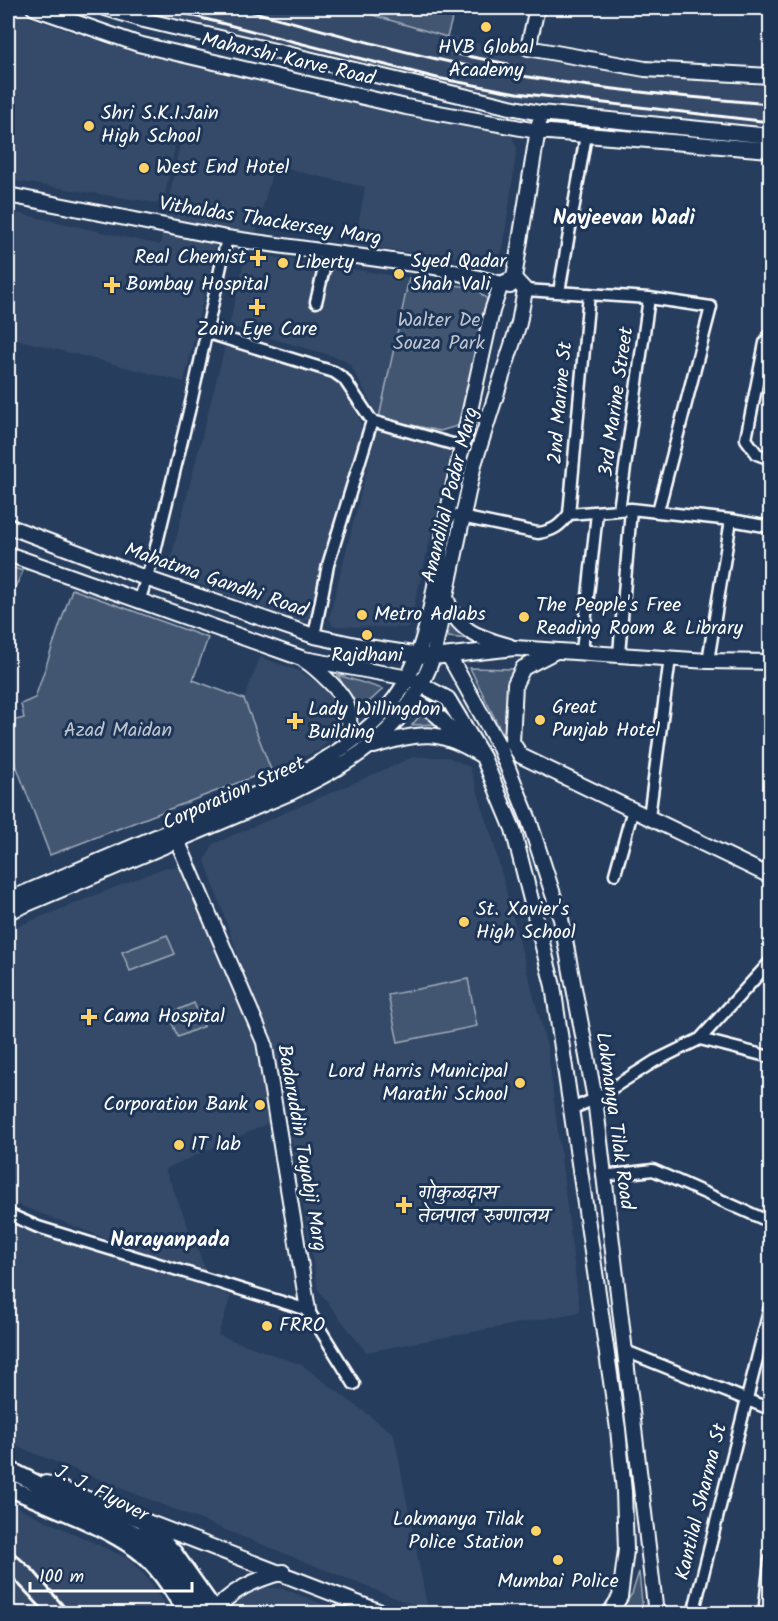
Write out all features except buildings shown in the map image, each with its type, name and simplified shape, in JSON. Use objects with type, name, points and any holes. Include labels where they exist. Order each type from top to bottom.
[{"type":"main road","name":"Maharshi Karve Road","points":[[34,8],[138,44],[406,107],[537,131],[771,150]]},
{"type":"main road","name":"Maharshi Karve Road","points":[[105,8],[144,20],[540,113],[771,136]]},
{"type":"main road","points":[[537,8],[528,48],[645,69],[771,76]]},
{"type":"main road","points":[[514,278],[540,113]]},
{"type":"main road","name":"Vithaldas Thackersey Marg","points":[[8,195],[227,238],[435,267],[525,290]]},
{"type":"main road","points":[[501,284],[514,278]]},
{"type":"main road","points":[[514,278],[525,290]]},
{"type":"main road","name":"Anandilal Podar Marg","points":[[433,657],[445,595],[463,447],[492,310],[501,284]]},
{"type":"main road","name":"Anandilal Podar Marg","points":[[417,654],[454,516],[474,464],[519,323],[525,290]]},
{"type":"main road","name":"Mahatma Gandhi Road","points":[[8,526],[148,579],[314,636],[433,657],[515,648]]},
{"type":"main road","points":[[8,554],[304,659],[315,667],[347,703],[350,722],[347,744]]},
{"type":"main road","points":[[445,595],[451,614],[464,628],[482,639],[515,648],[561,649],[708,661],[771,662]]},
{"type":"main road","points":[[561,649],[534,660],[523,668],[515,684],[512,742],[521,756],[769,871]]},
{"type":"main road","name":"Corporation Street","points":[[8,912],[175,835],[327,760],[395,699],[409,678],[417,654]]},
{"type":"main road","name":"Lokmanya Tilak Road","points":[[449,656],[506,764],[529,820],[561,919],[595,1100],[656,1614]]},
{"type":"main road","name":"Corporation Street","points":[[8,900],[292,792],[334,771],[369,748],[393,725],[424,684],[433,657]]},
{"type":"main road","name":"Lokmanya Tilak Road","points":[[304,659],[409,678],[424,684],[448,699],[483,757],[513,829],[553,986],[618,1429],[624,1492],[626,1550],[620,1597],[609,1614]]},
{"type":"main road","points":[[413,700],[433,710],[446,723],[457,740],[483,757],[506,764],[549,768]]},
{"type":"main road","points":[[369,748],[413,735],[457,740]]},
{"type":"main road","name":"Badaruddin Tayabji Marg","points":[[175,835],[264,1042],[308,1310]]},
{"type":"main road","name":"J. J. Flyover","points":[[13,1472],[142,1529],[165,1561],[212,1613]]},
{"type":"main road","points":[[10,1488],[113,1536],[136,1550],[156,1569],[187,1614]]},
{"type":"main road","points":[[142,1529],[283,1572],[386,1614]]},
{"type":"main road","points":[[212,1613],[241,1588],[259,1579],[283,1572]]},
{"type":"street","points":[[559,292],[586,135]]},
{"type":"street","points":[[139,602],[148,579],[208,333],[227,238]]},
{"type":"street","points":[[316,302],[328,252]]},
{"type":"street","points":[[525,290],[650,298],[711,307],[658,511]]},
{"type":"street","name":"2nd Marine St","points":[[569,514],[589,294]]},
{"type":"street","name":"3rd Marine Street","points":[[619,510],[650,298]]},
{"type":"street","points":[[208,333],[334,372],[344,380],[372,421],[463,447]]},
{"type":"street","points":[[771,334],[765,342],[765,378],[746,440],[757,453],[771,459]]},
{"type":"street","points":[[314,636],[328,565],[372,421]]},
{"type":"street","points":[[454,516],[538,533],[560,526],[569,514],[631,509],[731,520],[771,527]]},
{"type":"street","points":[[619,654],[631,509]]},
{"type":"street","points":[[582,651],[597,513]]},
{"type":"street","points":[[708,661],[731,520]]},
{"type":"street","points":[[649,817],[670,658]]},
{"type":"street","points":[[615,874],[633,809]]},
{"type":"street","points":[[571,1109],[595,1100],[655,1061],[700,1039],[771,962]]},
{"type":"street","points":[[700,1039],[771,1057]]},
{"type":"street","points":[[603,1176],[653,1170],[771,1222]]},
{"type":"street","points":[[8,1214],[38,1227],[308,1310],[354,1384]]},
{"type":"street","name":"Kantilal Sharma St","points":[[693,1614],[771,1307]]},
{"type":"street","points":[[623,1350],[771,1409]]},
{"type":"street","points":[[764,1614],[771,1560]]},
{"type":"shaded area","points":[[133,8],[349,8],[519,55],[643,76],[770,87],[770,129],[514,98],[342,62]]},
{"type":"shaded area","points":[[8,10],[138,54],[512,136],[517,148],[503,249],[492,262],[354,246],[365,187],[274,166],[255,237],[219,231],[184,382],[8,337],[8,211],[160,245],[180,143],[176,142],[163,204],[8,180]]},
{"type":"shaded area","points":[[255,254],[409,278],[379,418],[351,366],[343,359],[229,326],[245,257]]},
{"type":"shaded area","points":[[233,344],[330,371],[341,380],[361,423],[362,442],[313,617],[303,622],[176,576],[171,558],[225,346]]},
{"type":"shaded area","points":[[377,430],[446,443],[451,452],[409,628],[333,626],[329,618]]},
{"type":"shaded area","name":"Lady Willingdon Building","points":[[260,657],[302,672],[326,689],[340,710],[336,732],[319,750],[271,770],[244,699]]},
{"type":"shaded area","points":[[413,757],[448,757],[470,767],[492,837],[548,1050],[580,1312],[366,1352],[318,1290],[281,1079],[205,861],[213,844]]},
{"type":"shaded area","points":[[166,867],[186,868],[264,1048],[269,1123],[165,1169],[209,1278],[8,1201],[8,930]]},
{"type":"shaded area","points":[[8,1214],[231,1296],[218,1335],[302,1365],[394,1434],[428,1611],[8,1443]]},
{"type":"shaded area","points":[[8,1503],[129,1559],[146,1577],[171,1613],[8,1613]]},
{"type":"shaded area","points":[[265,1587],[284,1589],[345,1613],[232,1613],[232,1606],[247,1594]]},
{"type":"green space","points":[[349,8],[455,8],[447,37]]},
{"type":"green space","name":"Walter De Souza Park","points":[[409,278],[475,288],[489,301],[461,425],[440,431],[379,418]]},
{"type":"green space","points":[[8,566],[23,571],[13,592],[8,593]]},
{"type":"green space","name":"Azad Maidan","points":[[72,589],[208,638],[193,680],[244,699],[271,770],[50,855],[8,744],[8,722],[24,718],[21,704],[35,698]]},
{"type":"green space","points":[[449,624],[470,639],[448,637]]},
{"type":"green space","points":[[470,668],[519,669],[506,741]]},
{"type":"green space","points":[[338,675],[383,689],[358,712]]},
{"type":"green space","points":[[422,713],[440,724],[412,725]]},
{"type":"green space","points":[[167,935],[175,954],[130,971],[122,952]]},
{"type":"green space","points":[[468,979],[477,1026],[398,1042],[388,995]]},
{"type":"green space","points":[[194,1003],[204,1026],[178,1037],[168,1014]]},
{"type":"green space","points":[[639,1572],[643,1613],[617,1614],[632,1594]]},
{"type":"railway","points":[[168,8],[437,78],[517,93],[770,122]]},
{"type":"railway","points":[[238,8],[482,69],[564,83],[646,93],[770,104]]},
{"type":"railway","points":[[452,53],[508,64]]},
{"type":"railway","points":[[8,1548],[34,1571],[70,1614]]},
{"type":"railway","points":[[8,1573],[47,1614]]},
{"type":"railway","points":[[8,1606],[16,1614]]},
{"type":"place","name":"HVB Global Academy","points":[[486,27]]},
{"type":"place","name":"Shri S.K.I.Jain High School","points":[[89,126]]},
{"type":"place","name":"West End Hotel","points":[[144,168]]},
{"type":"place","name":"Real Chemist","points":[[258,258]]},
{"type":"place","name":"Liberty","points":[[283,263]]},
{"type":"place","name":"Syed Qadar Shah Vali","points":[[399,274]]},
{"type":"place","name":"Bombay Hospital","points":[[112,285]]},
{"type":"place","name":"Zain Eye Care","points":[[257,307]]},
{"type":"place","name":"Metro Adlabs","points":[[362,615]]},
{"type":"place","name":"The People's Free Reading Room & Library","points":[[524,617]]},
{"type":"place","name":"Rajdhani","points":[[367,635]]},
{"type":"place","name":"Great Punjab Hotel","points":[[540,720]]},
{"type":"place","name":"Lady Willingdon Building","points":[[295,721]]},
{"type":"place","name":"St. Xavier's High School","points":[[464,922]]},
{"type":"place","name":"Cama Hospital","points":[[89,1017]]},
{"type":"place","name":"Lord Harris Municipal Marathi School","points":[[520,1083]]},
{"type":"place","name":"Corporation Bank","points":[[260,1105]]},
{"type":"place","name":"IT lab","points":[[179,1145]]},
{"type":"place","name":"गोकुळदास तेजपाल रुग्णालय","points":[[404,1205]]},
{"type":"place","name":"FRRO","points":[[267,1326]]},
{"type":"place","name":"Lokmanya Tilak Police Station","points":[[536,1531]]},
{"type":"place","name":"Mumbai Police","points":[[558,1560]]},
{"type":"district","name":"Navjeevan Wadi","points":[[624,218]]},
{"type":"district","name":"Narayanpada","points":[[170,1240]]}]
